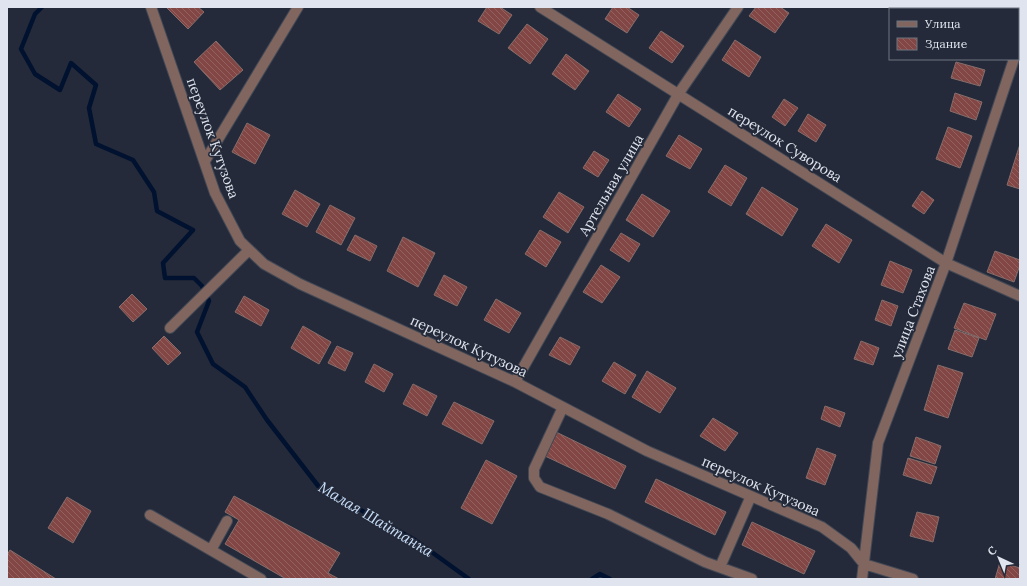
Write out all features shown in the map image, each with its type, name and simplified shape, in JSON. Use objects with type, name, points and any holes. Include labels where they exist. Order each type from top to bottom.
[{"type":"street","name":"переулок Кутузова","points":[[150,7],[215,193],[240,241],[264,264],[300,284],[515,382],[647,451],[822,527],[851,548],[864,564]]},
{"type":"street","points":[[205,161],[298,7]]},
{"type":"street","name":"переулок Суворова","points":[[540,7],[679,93],[946,263],[1020,296]]},
{"type":"street","name":"Артельная улица","points":[[515,382],[679,93],[738,7]]},
{"type":"street","name":"улица Стахова","points":[[862,579],[878,443],[946,263],[1014,60]]},
{"type":"street","points":[[170,328],[250,250]]},
{"type":"street","points":[[563,407],[534,469],[534,478],[540,487],[608,514],[705,562],[752,579]]},
{"type":"street","points":[[720,567],[751,496]]},
{"type":"street","points":[[150,515],[261,579]]},
{"type":"street","points":[[211,550],[227,521]]},
{"type":"street","points":[[864,564],[913,579]]},
{"type":"building","points":[[166,7],[198,7],[204,12],[188,29]]},
{"type":"building","points":[[487,7],[500,7],[512,15],[499,34],[478,21]]},
{"type":"building","points":[[613,7],[627,7],[639,15],[627,33],[605,19]]},
{"type":"building","points":[[756,7],[780,7],[789,13],[775,33],[749,16]]},
{"type":"building","points":[[978,7],[1013,7],[1013,8]]},
{"type":"building","points":[[527,24],[548,39],[530,64],[508,48]]},
{"type":"building","points":[[661,31],[684,46],[672,63],[649,48]]},
{"type":"building","points":[[735,40],[761,57],[749,77],[722,60]]},
{"type":"building","points":[[216,41],[243,70],[220,90],[194,62]]},
{"type":"building","points":[[566,54],[589,71],[575,90],[552,74]]},
{"type":"building","points":[[956,62],[985,70],[980,86],[951,78]]},
{"type":"building","points":[[955,93],[982,102],[976,120],[950,111]]},
{"type":"building","points":[[618,94],[641,109],[629,127],[606,112]]},
{"type":"building","points":[[784,99],[798,108],[785,126],[772,117]]},
{"type":"building","points":[[808,114],[826,125],[816,142],[798,131]]},
{"type":"building","points":[[247,123],[270,135],[255,164],[232,152]]},
{"type":"building","points":[[948,127],[972,136],[960,168],[936,159]]},
{"type":"building","points":[[679,135],[702,149],[690,169],[666,156]]},
{"type":"building","points":[[1020,144],[1020,189],[1007,185]]},
{"type":"building","points":[[594,151],[609,160],[598,177],[583,168]]},
{"type":"building","points":[[725,165],[747,178],[731,206],[708,192]]},
{"type":"building","points":[[762,187],[798,209],[782,236],[746,214]]},
{"type":"building","points":[[295,190],[320,204],[307,227],[282,214]]},
{"type":"building","points":[[922,191],[934,200],[924,214],[912,206]]},
{"type":"building","points":[[559,192],[584,207],[568,233],[543,217]]},
{"type":"building","points":[[642,194],[670,211],[653,237],[626,220]]},
{"type":"building","points":[[330,205],[355,218],[341,245],[316,232]]},
{"type":"building","points":[[826,224],[852,240],[839,263],[812,246]]},
{"type":"building","points":[[540,230],[561,242],[546,267],[525,254]]},
{"type":"building","points":[[621,233],[640,244],[629,262],[610,250]]},
{"type":"building","points":[[355,235],[377,246],[370,261],[347,250]]},
{"type":"building","points":[[403,237],[435,253],[418,287],[387,271]]},
{"type":"building","points":[[995,251],[1020,260],[1020,265],[1014,282],[987,272]]},
{"type":"building","points":[[890,261],[912,270],[903,293],[881,285]]},
{"type":"building","points":[[601,265],[620,277],[602,303],[583,292]]},
{"type":"building","points":[[444,275],[467,287],[457,306],[434,295]]},
{"type":"building","points":[[132,294],[147,309],[133,322],[119,307]]},
{"type":"building","points":[[244,296],[269,310],[261,326],[235,312]]},
{"type":"building","points":[[496,299],[521,313],[509,333],[484,320]]},
{"type":"building","points":[[882,300],[898,306],[891,326],[875,320]]},
{"type":"building","points":[[964,303],[996,314],[986,340],[954,328]]},
{"type":"building","points":[[303,326],[331,342],[319,364],[291,348]]},
{"type":"building","points":[[955,330],[979,338],[972,357],[948,349]]},
{"type":"building","points":[[164,336],[181,353],[168,365],[152,348]]},
{"type":"building","points":[[560,337],[580,347],[570,365],[549,355]]},
{"type":"building","points":[[861,341],[879,348],[873,365],[854,359]]},
{"type":"building","points":[[337,346],[353,353],[345,371],[328,363]]},
{"type":"building","points":[[614,362],[636,375],[625,394],[602,381]]},
{"type":"building","points":[[374,364],[393,374],[384,392],[365,382]]},
{"type":"building","points":[[938,365],[963,373],[948,418],[924,410]]},
{"type":"building","points":[[647,371],[676,388],[660,413],[632,397]]},
{"type":"building","points":[[413,384],[437,396],[427,416],[403,404]]},
{"type":"building","points":[[454,402],[494,421],[482,444],[442,424]]},
{"type":"building","points":[[825,406],[845,413],[840,427],[821,419]]},
{"type":"building","points":[[713,418],[738,433],[725,451],[700,436]]},
{"type":"building","points":[[556,432],[626,466],[615,489],[545,456]]},
{"type":"building","points":[[916,437],[941,446],[935,464],[910,456]]},
{"type":"building","points":[[817,448],[836,455],[825,485],[806,478]]},
{"type":"building","points":[[908,458],[937,467],[931,484],[903,475]]},
{"type":"building","points":[[486,460],[517,476],[492,524],[461,508]]},
{"type":"building","points":[[656,479],[726,512],[715,535],[645,502]]},
{"type":"building","points":[[234,496],[340,553],[328,573],[339,579],[286,579],[225,544],[239,520],[225,512]]},
{"type":"building","points":[[67,497],[91,511],[73,543],[48,528]]},
{"type":"building","points":[[917,512],[939,517],[933,542],[910,536]]},
{"type":"building","points":[[752,522],[815,551],[804,574],[742,545]]},
{"type":"building","points":[[10,550],[56,579],[7,579],[7,555]]},
{"type":"building","points":[[1000,562],[1020,568],[1020,579],[995,579]]},
{"type":"waterway","name":"Малая Шайтанка","points":[[42,7],[35,14],[21,49],[35,74],[60,90],[71,63],[96,85],[89,108],[96,144],[133,160],[154,192],[157,211],[193,230],[163,263],[165,278],[194,278],[202,286],[209,301],[197,332],[213,364],[245,387],[267,420],[319,487],[415,540],[469,579]]},
{"type":"waterway","name":"Малая Шайтанка","points":[[592,579],[600,574],[610,579]]}]
